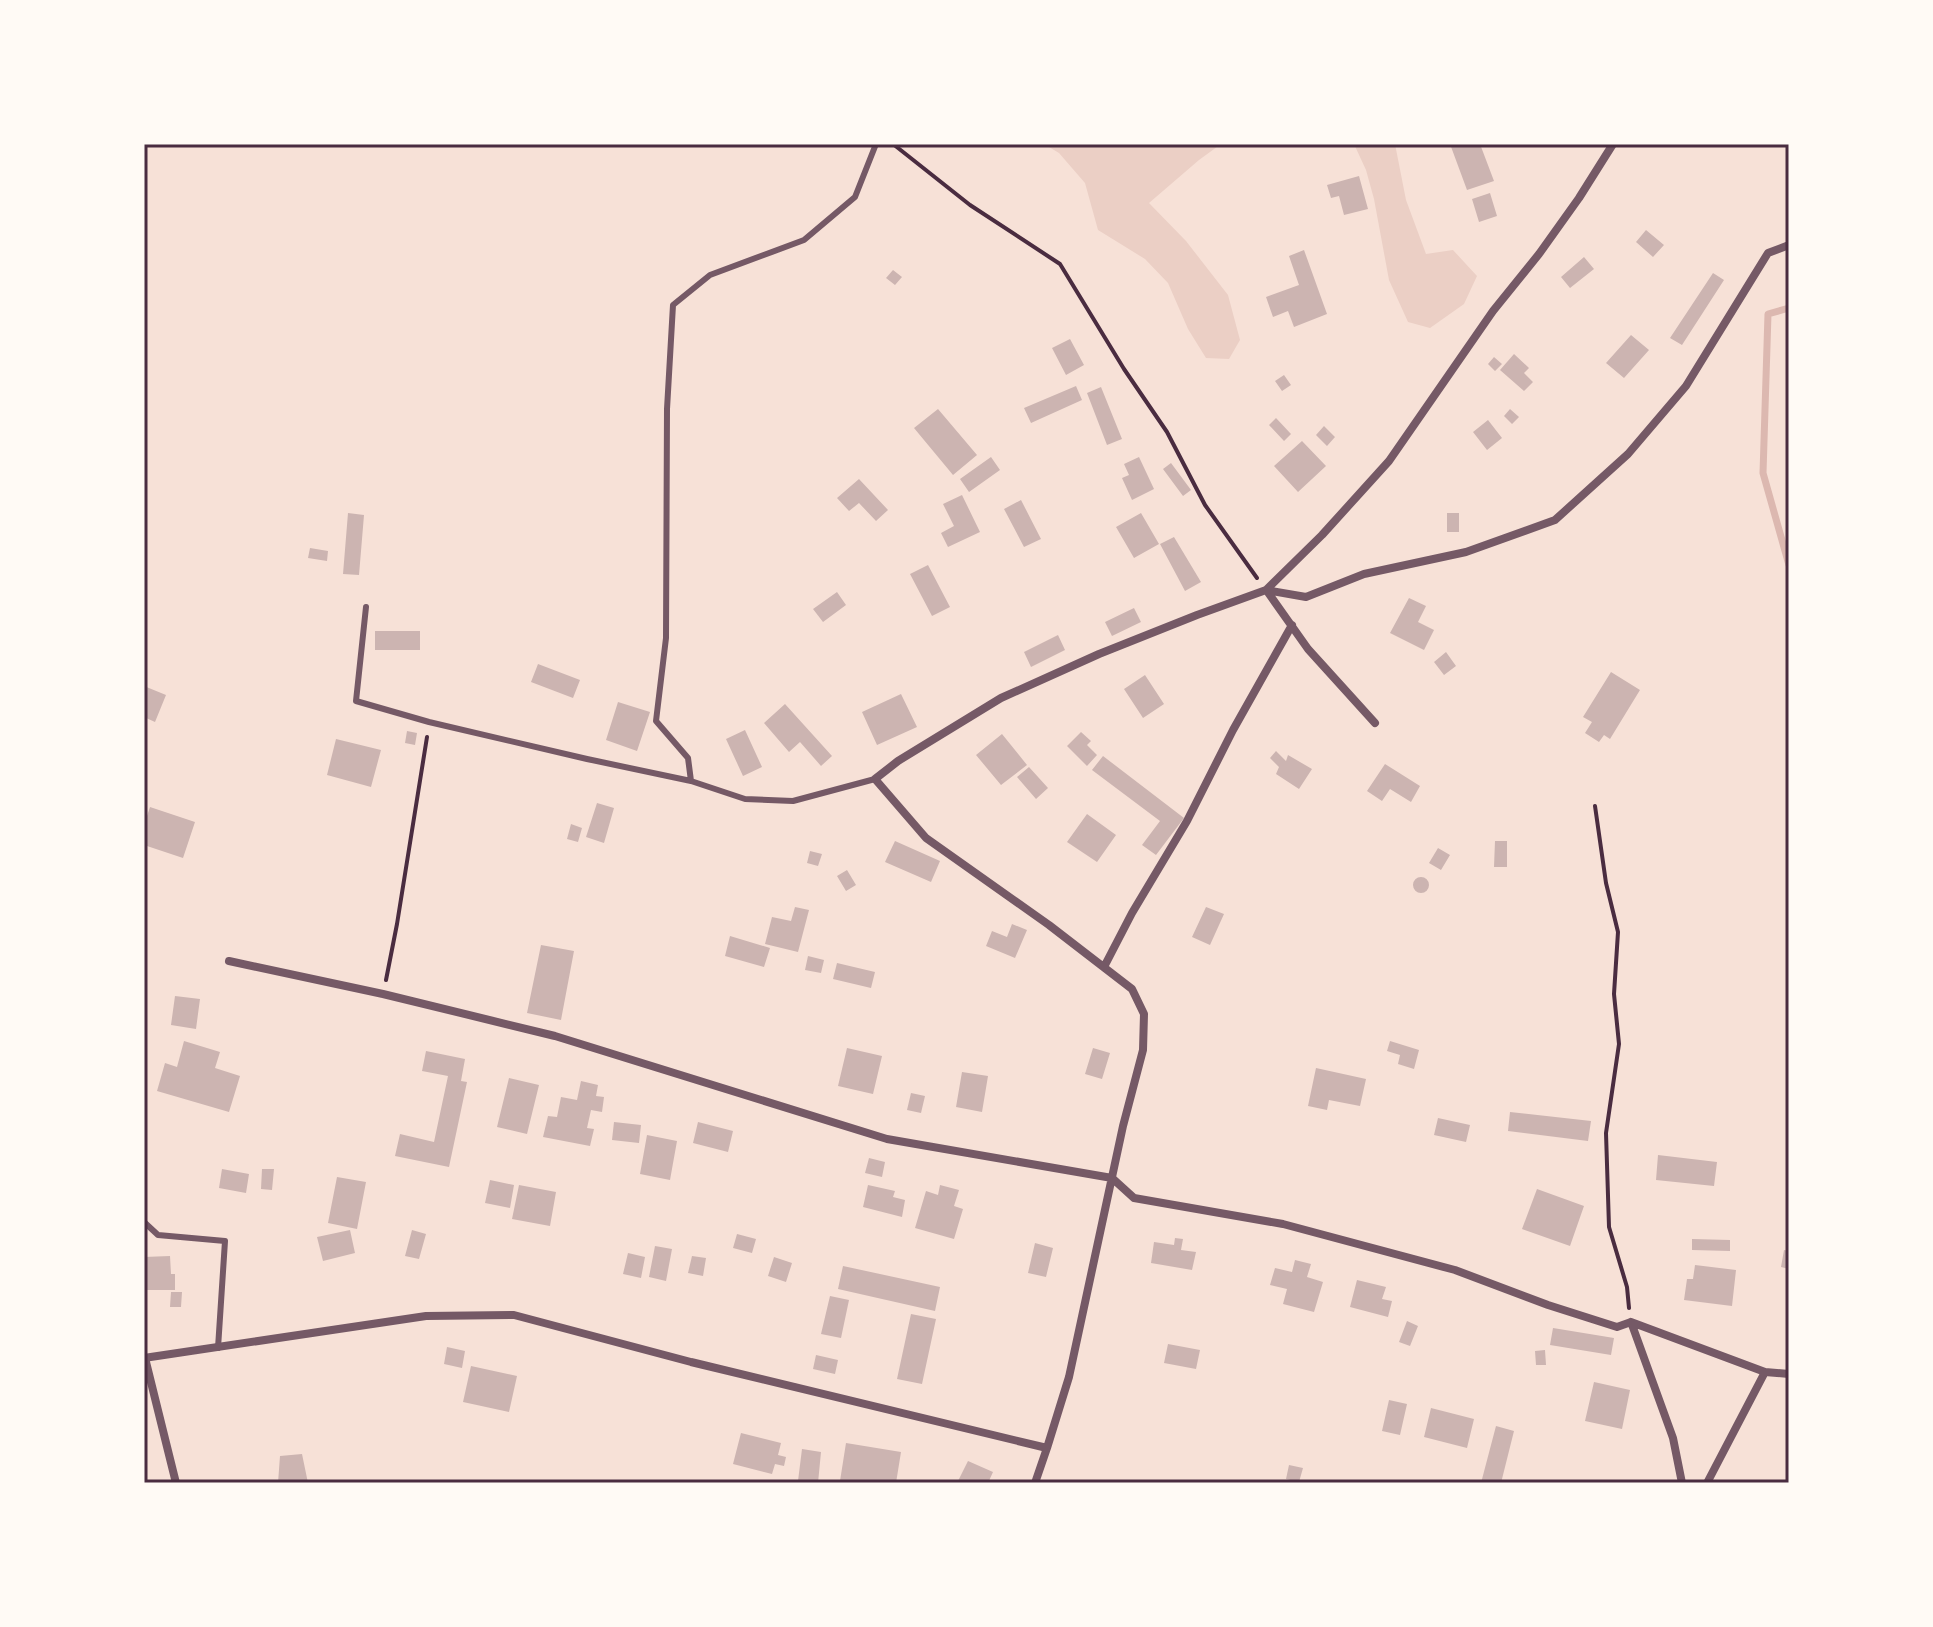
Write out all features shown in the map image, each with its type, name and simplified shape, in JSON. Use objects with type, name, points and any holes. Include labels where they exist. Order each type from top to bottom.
[{"type":"street","points":[[1035,1483],[1069,1377],[1143,1050],[1144,1014],[1132,989],[1049,925],[926,838],[875,779],[898,761],[1001,698],[1099,654],[1266,590],[1322,535],[1389,461],[1493,311],[1579,198],[1613,144]]},
{"type":"street","points":[[1266,590],[1306,597],[1364,574],[1466,552],[1555,520],[1628,454],[1686,386],[1768,253],[1789,245]]},
{"type":"street","points":[[1266,590],[1308,649],[1375,723]]},
{"type":"street","points":[[1104,967],[1187,821],[1233,730],[1292,625]]},
{"type":"street","points":[[229,961],[555,1036],[887,1139],[1112,1178],[1134,1198],[1283,1224],[1455,1270],[1617,1327],[1631,1322],[1765,1372],[1789,1374]]},
{"type":"street","points":[[176,1483],[144,1358],[426,1316],[514,1315],[691,1362],[1047,1448]]},
{"type":"street","points":[[1631,1322],[1673,1438],[1682,1483]]},
{"type":"street","points":[[1707,1483],[1765,1372]]},
{"type":"lane","points":[[691,781],[688,758],[656,721],[666,638],[667,409],[673,305],[710,275],[804,240],[855,197],[876,144]]},
{"type":"lane","points":[[366,607],[356,701],[429,722],[691,781],[745,799],[793,801],[875,779]]},
{"type":"lane","points":[[144,1222],[158,1235],[225,1241],[218,1348]]},
{"type":"path","points":[[893,144],[970,205],[1060,264],[1124,369],[1167,432],[1205,505],[1266,590]]},
{"type":"path","points":[[383,994],[429,722]]},
{"type":"path","points":[[1595,806],[1606,883],[1618,932],[1614,994],[1619,1044],[1606,1133],[1609,1227],[1627,1287],[1631,1322]]},
{"type":"shaded area","points":[[1044,144],[1221,144],[1149,203],[1186,241],[1228,295],[1240,340],[1229,359],[1206,358],[1188,329],[1168,283],[1145,259],[1098,230],[1085,183],[1059,153]]},
{"type":"shaded area","points":[[1354,144],[1395,144],[1406,200],[1426,254],[1453,250],[1477,276],[1464,304],[1430,328],[1408,322],[1389,280],[1374,199]]},
{"type":"building","points":[[1450,144],[1480,144],[1494,181],[1467,190]]},
{"type":"building","points":[[1359,176],[1368,209],[1344,215],[1339,196],[1331,198],[1327,185]]},
{"type":"building","points":[[1490,193],[1497,216],[1479,222],[1472,199]]},
{"type":"building","points":[[1646,230],[1664,245],[1653,257],[1636,242]]},
{"type":"building","points":[[1304,250],[1327,314],[1294,327],[1288,311],[1273,317],[1266,297],[1299,285],[1289,256]]},
{"type":"building","points":[[1584,257],[1594,269],[1570,288],[1561,277]]},
{"type":"building","points":[[893,270],[902,277],[895,285],[886,278]]},
{"type":"building","points":[[1713,273],[1724,280],[1682,345],[1670,338]]},
{"type":"building","points":[[1631,335],[1649,350],[1624,378],[1606,363]]},
{"type":"building","points":[[1070,339],[1084,365],[1066,375],[1052,348]]},
{"type":"building","points":[[1514,354],[1529,368],[1524,373],[1533,382],[1524,391],[1500,370]]},
{"type":"building","points":[[1494,357],[1502,364],[1495,371],[1488,364]]},
{"type":"building","points":[[1284,375],[1291,385],[1282,391],[1275,381]]},
{"type":"building","points":[[1076,386],[1082,400],[1031,423],[1024,408]]},
{"type":"building","points":[[1101,387],[1122,439],[1107,445],[1087,393]]},
{"type":"building","points":[[938,409],[977,455],[953,475],[914,428]]},
{"type":"building","points":[[1510,409],[1519,417],[1512,424],[1504,416]]},
{"type":"building","points":[[1276,418],[1291,434],[1284,441],[1269,425]]},
{"type":"building","points":[[1488,420],[1502,438],[1487,450],[1473,432]]},
{"type":"building","points":[[1324,426],[1335,437],[1327,446],[1316,435]]},
{"type":"building","points":[[1302,441],[1326,466],[1298,492],[1274,466]]},
{"type":"building","points":[[991,457],[1000,470],[969,492],[960,479]]},
{"type":"building","points":[[1139,457],[1154,489],[1132,500],[1122,478],[1129,475],[1124,464]]},
{"type":"building","points":[[1171,463],[1191,490],[1183,496],[1163,469]]},
{"type":"building","points":[[859,479],[888,510],[876,521],[859,503],[849,511],[837,498]]},
{"type":"building","points":[[962,495],[980,532],[948,547],[941,533],[954,526],[943,504]]},
{"type":"building","points":[[1021,500],[1041,539],[1024,547],[1004,509]]},
{"type":"building","points":[[348,513],[364,515],[359,575],[343,574]]},
{"type":"building","points":[[1141,513],[1159,544],[1134,558],[1116,527]]},
{"type":"building","points":[[1447,513],[1459,513],[1459,532],[1447,532]]},
{"type":"building","points":[[1174,537],[1201,582],[1185,591],[1160,544]]},
{"type":"building","points":[[310,548],[328,551],[327,561],[308,558]]},
{"type":"building","points":[[928,565],[950,607],[932,616],[910,574]]},
{"type":"building","points":[[837,592],[846,605],[823,622],[813,609]]},
{"type":"building","points":[[1409,598],[1426,606],[1418,622],[1434,630],[1424,650],[1390,633]]},
{"type":"building","points":[[1134,608],[1141,622],[1112,636],[1105,622]]},
{"type":"building","points":[[375,631],[420,631],[420,650],[375,650]]},
{"type":"building","points":[[1058,635],[1065,650],[1031,667],[1024,652]]},
{"type":"building","points":[[1446,652],[1456,666],[1444,675],[1434,662]]},
{"type":"building","points":[[538,664],[580,680],[573,698],[531,682]]},
{"type":"building","points":[[1611,672],[1640,690],[1610,739],[1604,735],[1599,742],[1585,733],[1592,722],[1583,717]]},
{"type":"building","points":[[1145,675],[1164,704],[1143,718],[1124,689]]},
{"type":"building","points":[[144,686],[166,695],[155,722],[144,717]]},
{"type":"building","points":[[901,694],[917,727],[877,745],[862,712]]},
{"type":"building","points":[[618,702],[650,712],[637,751],[606,740]]},
{"type":"building","points":[[785,704],[832,756],[821,766],[800,742],[789,752],[764,723]]},
{"type":"building","points":[[745,730],[762,767],[743,776],[726,739]]},
{"type":"building","points":[[407,731],[417,733],[415,745],[405,743]]},
{"type":"building","points":[[1081,732],[1091,741],[1087,745],[1097,755],[1087,766],[1067,746]]},
{"type":"building","points":[[1002,734],[1027,765],[1001,785],[976,755]]},
{"type":"building","points":[[336,739],[381,750],[371,787],[327,775]]},
{"type":"building","points":[[1276,751],[1286,761],[1288,755],[1312,769],[1299,789],[1276,774],[1279,767],[1270,758]]},
{"type":"building","points":[[1103,756],[1184,818],[1156,855],[1142,845],[1160,821],[1092,770]]},
{"type":"building","points":[[1385,764],[1420,786],[1411,802],[1390,789],[1382,801],[1367,791]]},
{"type":"building","points":[[1029,767],[1048,788],[1036,799],[1017,777]]},
{"type":"building","points":[[597,803],[614,808],[604,843],[586,837]]},
{"type":"building","points":[[150,807],[195,822],[183,858],[144,845],[144,825]]},
{"type":"building","points":[[1087,814],[1116,835],[1097,862],[1067,842]]},
{"type":"building","points":[[571,824],[582,828],[578,842],[567,839]]},
{"type":"building","points":[[895,841],[940,861],[931,882],[885,862]]},
{"type":"building","points":[[1495,841],[1507,841],[1507,867],[1494,867]]},
{"type":"building","points":[[1438,848],[1450,855],[1441,870],[1429,863]]},
{"type":"building","points":[[810,851],[822,854],[818,866],[807,863]]},
{"type":"building","points":[[847,870],[856,885],[846,891],[837,876]]},
{"type":"building","points":[[1421,877],[1427,879],[1427,891],[1421,893],[1415,891],[1413,885],[1415,879]]},
{"type":"building","points":[[795,907],[809,910],[798,952],[765,944],[772,917],[791,921]]},
{"type":"building","points":[[1206,907],[1224,914],[1210,945],[1192,937]]},
{"type":"building","points":[[1012,924],[1027,930],[1015,958],[986,946],[992,931],[1007,937]]},
{"type":"building","points":[[730,936],[770,948],[764,967],[725,956]]},
{"type":"building","points":[[541,945],[574,951],[561,1020],[527,1013]]},
{"type":"building","points":[[808,956],[824,960],[821,973],[805,970]]},
{"type":"building","points":[[837,963],[875,972],[871,988],[833,979]]},
{"type":"building","points":[[175,996],[200,999],[196,1029],[171,1025]]},
{"type":"building","points":[[184,1041],[220,1052],[215,1068],[240,1076],[229,1112],[157,1091],[165,1063],[177,1067]]},
{"type":"building","points":[[1390,1041],[1419,1050],[1414,1069],[1398,1064],[1400,1055],[1387,1051]]},
{"type":"building","points":[[847,1048],[882,1056],[873,1094],[838,1086]]},
{"type":"building","points":[[1093,1048],[1110,1053],[1102,1079],[1085,1074]]},
{"type":"building","points":[[426,1051],[465,1059],[461,1081],[467,1082],[449,1167],[395,1156],[400,1134],[434,1142],[448,1076],[422,1071]]},
{"type":"building","points":[[1316,1068],[1366,1079],[1360,1106],[1329,1100],[1327,1110],[1308,1106]]},
{"type":"building","points":[[962,1072],[988,1076],[982,1112],[956,1107]]},
{"type":"building","points":[[509,1078],[539,1085],[527,1134],[497,1127]]},
{"type":"building","points":[[581,1081],[598,1085],[596,1096],[604,1097],[602,1112],[591,1110],[587,1128],[594,1129],[590,1146],[543,1137],[548,1116],[557,1117],[561,1097],[577,1100]]},
{"type":"building","points":[[911,1093],[925,1096],[921,1113],[907,1110]]},
{"type":"building","points":[[1510,1112],[1591,1121],[1588,1141],[1508,1131]]},
{"type":"building","points":[[1438,1118],[1470,1125],[1466,1142],[1434,1135]]},
{"type":"building","points":[[614,1122],[641,1125],[639,1143],[612,1140]]},
{"type":"building","points":[[698,1122],[733,1131],[728,1152],[693,1143]]},
{"type":"building","points":[[647,1135],[677,1141],[670,1180],[640,1174]]},
{"type":"building","points":[[1658,1155],[1717,1162],[1714,1186],[1656,1180]]},
{"type":"building","points":[[869,1158],[885,1162],[882,1177],[865,1173]]},
{"type":"building","points":[[222,1169],[249,1174],[246,1193],[219,1188]]},
{"type":"building","points":[[262,1169],[274,1169],[272,1190],[261,1189]]},
{"type":"building","points":[[337,1177],[366,1182],[357,1229],[328,1223]]},
{"type":"building","points":[[490,1180],[514,1185],[510,1208],[485,1203]]},
{"type":"building","points":[[519,1185],[556,1192],[550,1226],[512,1219]]},
{"type":"building","points":[[868,1185],[895,1191],[893,1197],[905,1200],[902,1217],[863,1207]]},
{"type":"building","points":[[940,1185],[959,1190],[954,1206],[963,1209],[954,1239],[915,1228],[926,1191],[938,1195]]},
{"type":"building","points":[[1537,1189],[1584,1206],[1570,1246],[1522,1229]]},
{"type":"building","points":[[350,1230],[355,1253],[323,1261],[317,1237]]},
{"type":"building","points":[[412,1230],[426,1234],[419,1259],[405,1256]]},
{"type":"building","points":[[737,1234],[756,1239],[752,1253],[733,1248]]},
{"type":"building","points":[[1175,1238],[1183,1239],[1181,1250],[1196,1252],[1192,1270],[1151,1263],[1154,1242],[1174,1245]]},
{"type":"building","points":[[1692,1239],[1730,1240],[1730,1251],[1692,1250]]},
{"type":"building","points":[[1035,1243],[1053,1248],[1046,1277],[1028,1273]]},
{"type":"building","points":[[655,1246],[672,1249],[666,1281],[649,1277]]},
{"type":"building","points":[[1784,1250],[1789,1251],[1789,1269],[1781,1267]]},
{"type":"building","points":[[628,1253],[645,1257],[641,1278],[623,1274]]},
{"type":"building","points":[[170,1256],[175,1290],[144,1290],[144,1257]]},
{"type":"building","points":[[692,1256],[706,1258],[703,1276],[688,1273]]},
{"type":"building","points":[[774,1257],[792,1263],[786,1282],[768,1276]]},
{"type":"building","points":[[1295,1260],[1311,1264],[1307,1277],[1323,1282],[1314,1312],[1283,1304],[1287,1289],[1270,1285],[1275,1268],[1292,1272]]},
{"type":"building","points":[[1695,1265],[1736,1270],[1732,1306],[1684,1300],[1687,1279],[1693,1279]]},
{"type":"building","points":[[843,1266],[940,1287],[935,1311],[838,1289]]},
{"type":"building","points":[[1357,1280],[1386,1287],[1382,1299],[1392,1301],[1388,1317],[1350,1307]]},
{"type":"building","points":[[171,1292],[182,1292],[181,1307],[170,1307]]},
{"type":"building","points":[[830,1296],[849,1300],[841,1338],[821,1334]]},
{"type":"building","points":[[911,1314],[936,1319],[922,1384],[897,1379]]},
{"type":"building","points":[[1407,1321],[1418,1326],[1410,1346],[1399,1342]]},
{"type":"building","points":[[1553,1328],[1614,1338],[1611,1355],[1550,1345]]},
{"type":"building","points":[[1168,1344],[1200,1350],[1196,1369],[1164,1363]]},
{"type":"building","points":[[447,1347],[465,1351],[462,1368],[444,1364]]},
{"type":"building","points":[[1545,1350],[1546,1365],[1536,1365],[1535,1351]]},
{"type":"building","points":[[816,1355],[838,1360],[835,1374],[813,1369]]},
{"type":"building","points":[[471,1366],[517,1376],[509,1412],[463,1402]]},
{"type":"building","points":[[1594,1382],[1630,1390],[1622,1429],[1585,1421]]},
{"type":"building","points":[[1389,1400],[1407,1404],[1400,1435],[1382,1431]]},
{"type":"building","points":[[1431,1408],[1474,1419],[1467,1448],[1424,1437]]},
{"type":"building","points":[[1496,1426],[1514,1431],[1501,1483],[1481,1483]]},
{"type":"building","points":[[741,1433],[781,1443],[778,1455],[786,1457],[784,1466],[775,1464],[772,1474],[733,1464]]},
{"type":"building","points":[[846,1443],[901,1452],[896,1483],[840,1481]]},
{"type":"building","points":[[802,1449],[821,1452],[818,1483],[798,1481]]},
{"type":"building","points":[[302,1454],[308,1483],[278,1483],[280,1456]]},
{"type":"building","points":[[968,1461],[993,1472],[988,1483],[957,1483]]},
{"type":"building","points":[[1289,1465],[1303,1468],[1299,1482],[1286,1479]]},
{"type":"waterway","points":[[1789,308],[1768,314],[1763,473],[1789,565]]}]
